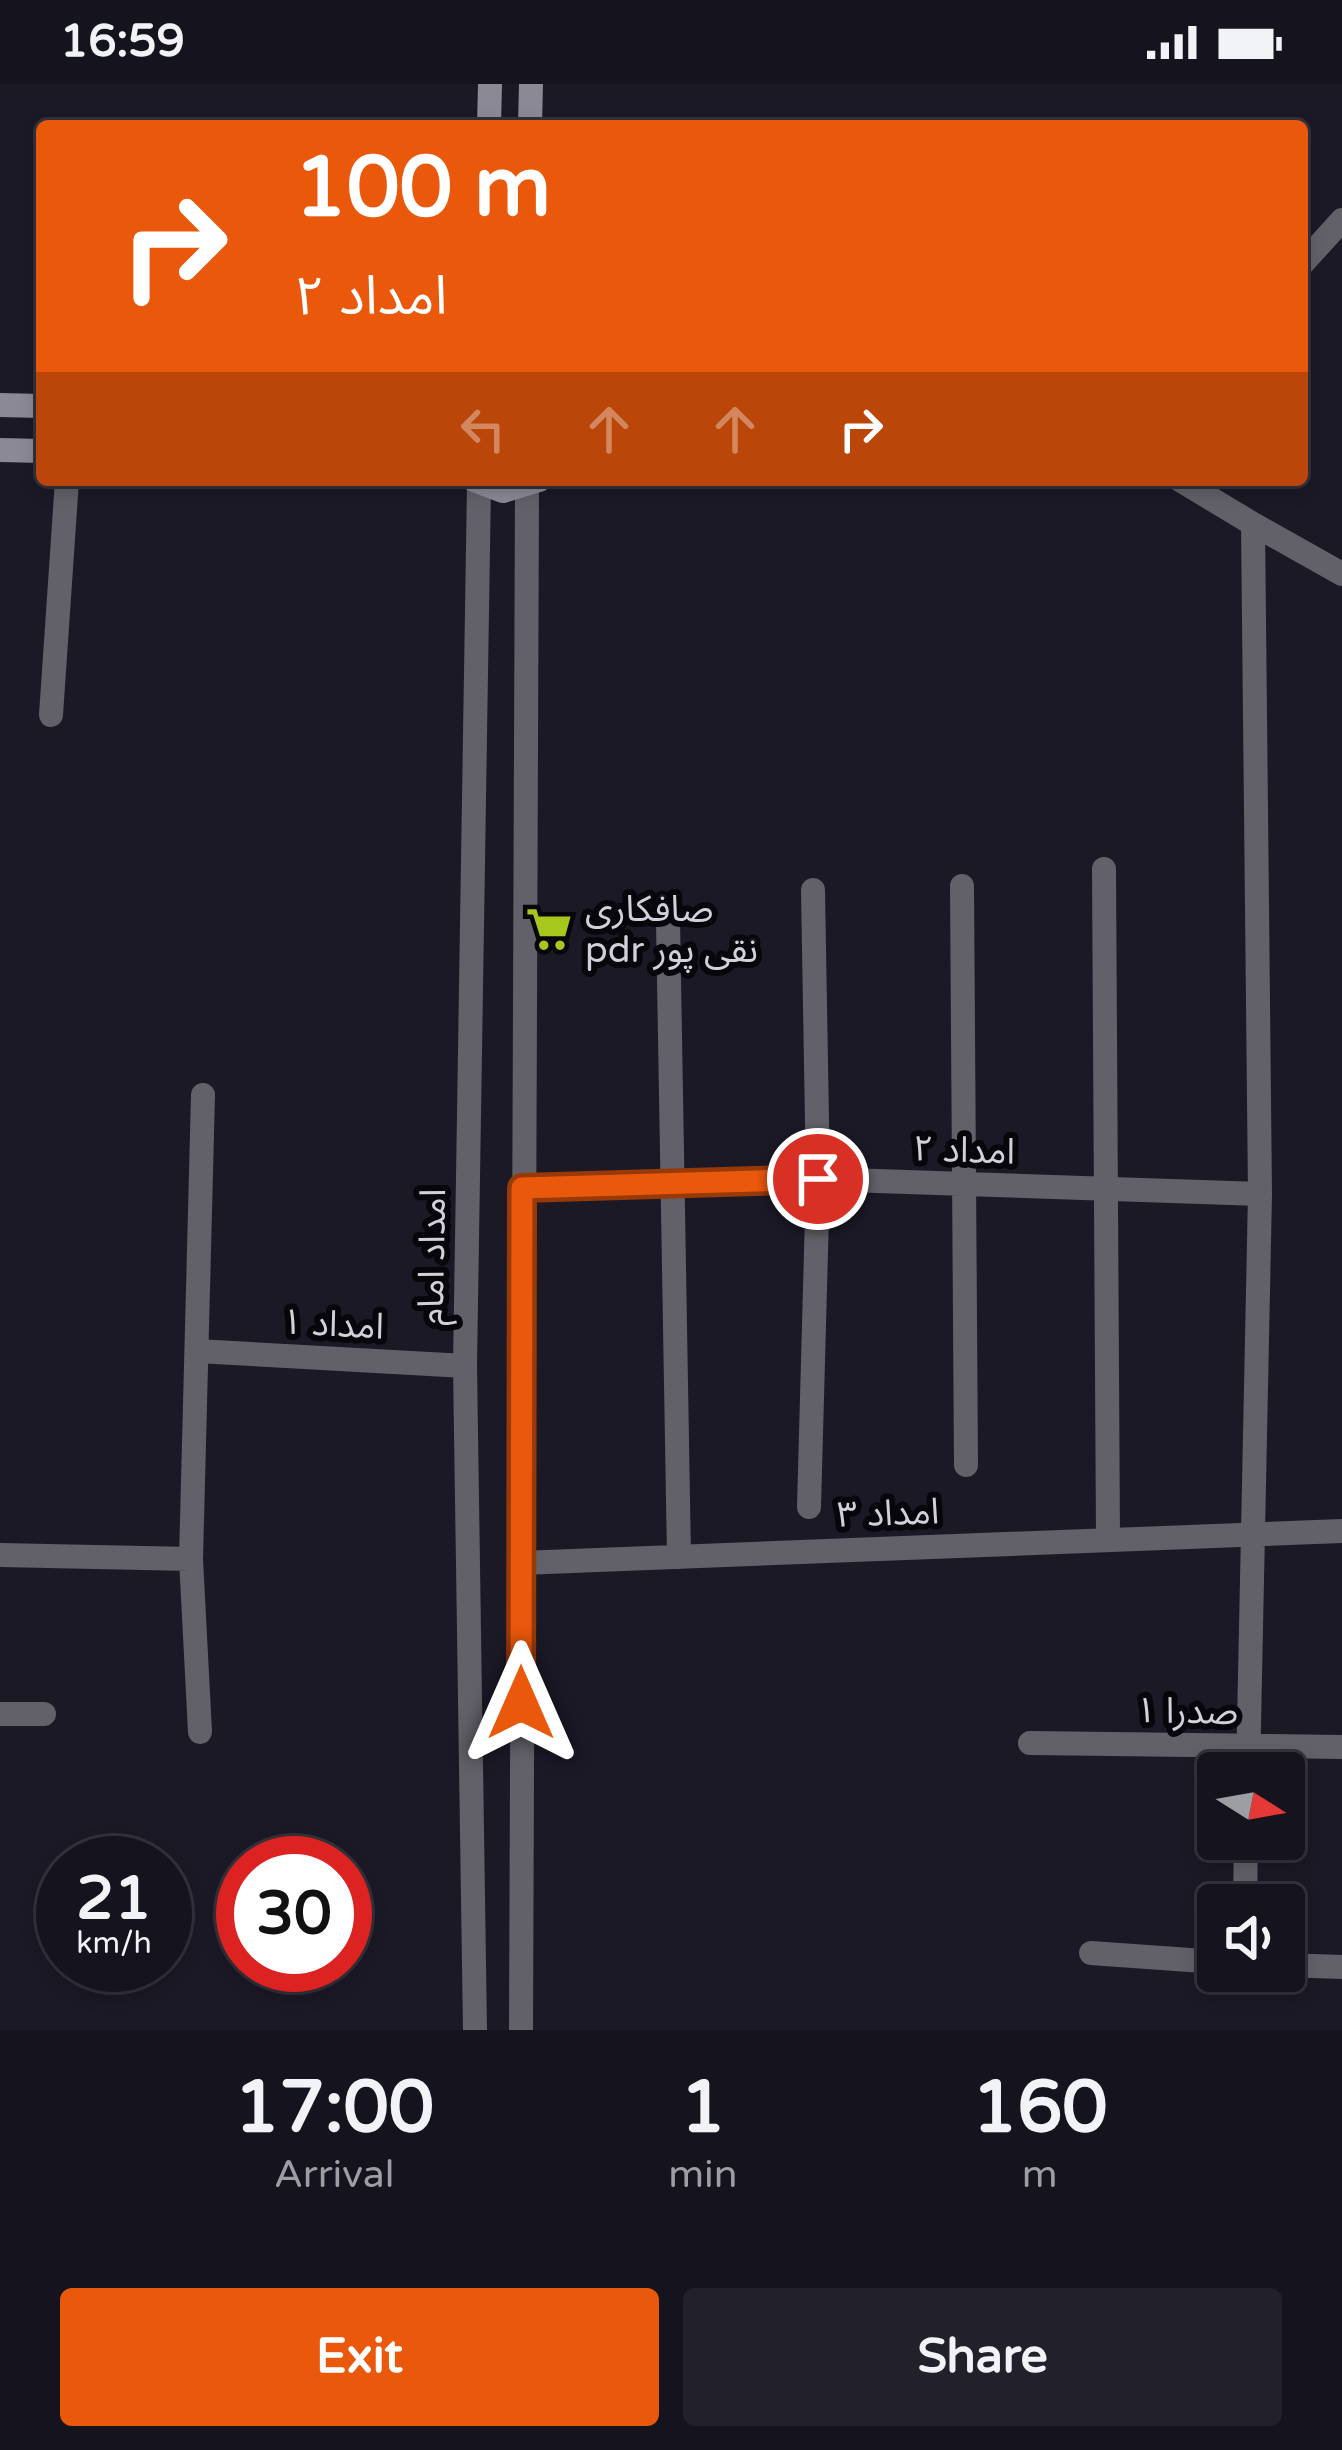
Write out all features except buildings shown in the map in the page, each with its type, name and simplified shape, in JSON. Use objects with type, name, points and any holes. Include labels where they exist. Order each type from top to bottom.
[{"type":"main road","points":[[489,120],[490,84]]},
{"type":"main road","points":[[530,120],[531,84]]},
{"type":"main road","points":[[0,405],[36,406]]},
{"type":"main road","points":[[0,450],[36,451]]},
{"type":"main road","points":[[489,486],[503,491],[524,486]]},
{"type":"street","points":[[1308,257],[1342,220]]},
{"type":"street","points":[[51,715],[67,486]]},
{"type":"street","name":"امداد امام","points":[[475,2030],[465,1366],[477,486]]},
{"type":"street","points":[[521,2030],[522,1188],[533,486]]},
{"type":"street","points":[[1190,486],[1342,574]]},
{"type":"street","points":[[1248,1752],[1257,1532],[1260,1194],[1253,524]]},
{"type":"street","points":[[1104,868],[1108,1538]]},
{"type":"street","points":[[962,886],[966,1465]]},
{"type":"street","points":[[809,1507],[818,1179],[813,890]]},
{"type":"street","points":[[668,921],[679,1557]]},
{"type":"street","points":[[200,1732],[191,1559],[203,1095]]},
{"type":"street","name":"امداد ۲","points":[[522,1188],[674,1179],[818,1179],[1260,1194]]},
{"type":"street","name":"امداد ۱","points":[[197,1351],[465,1366]]},
{"type":"street","name":"امداد ۳","points":[[521,1563],[1342,1531]]},
{"type":"street","points":[[0,1555],[191,1559]]},
{"type":"street","points":[[0,1714],[44,1714]]},
{"type":"street","name":"صدرا ۱","points":[[1030,1743],[1197,1756]]},
{"type":"street","name":"صدرا ۱","points":[[1305,1752],[1342,1747]]},
{"type":"street","points":[[1091,1953],[1197,1961]]},
{"type":"street","points":[[1305,1966],[1342,1967]]},
{"type":"place","name":"صافکاری pdr نقی پور","points":[[549,929]]},
{"type":"route","points":[[521,1703],[522,1188],[674,1179],[818,1179]]}]
